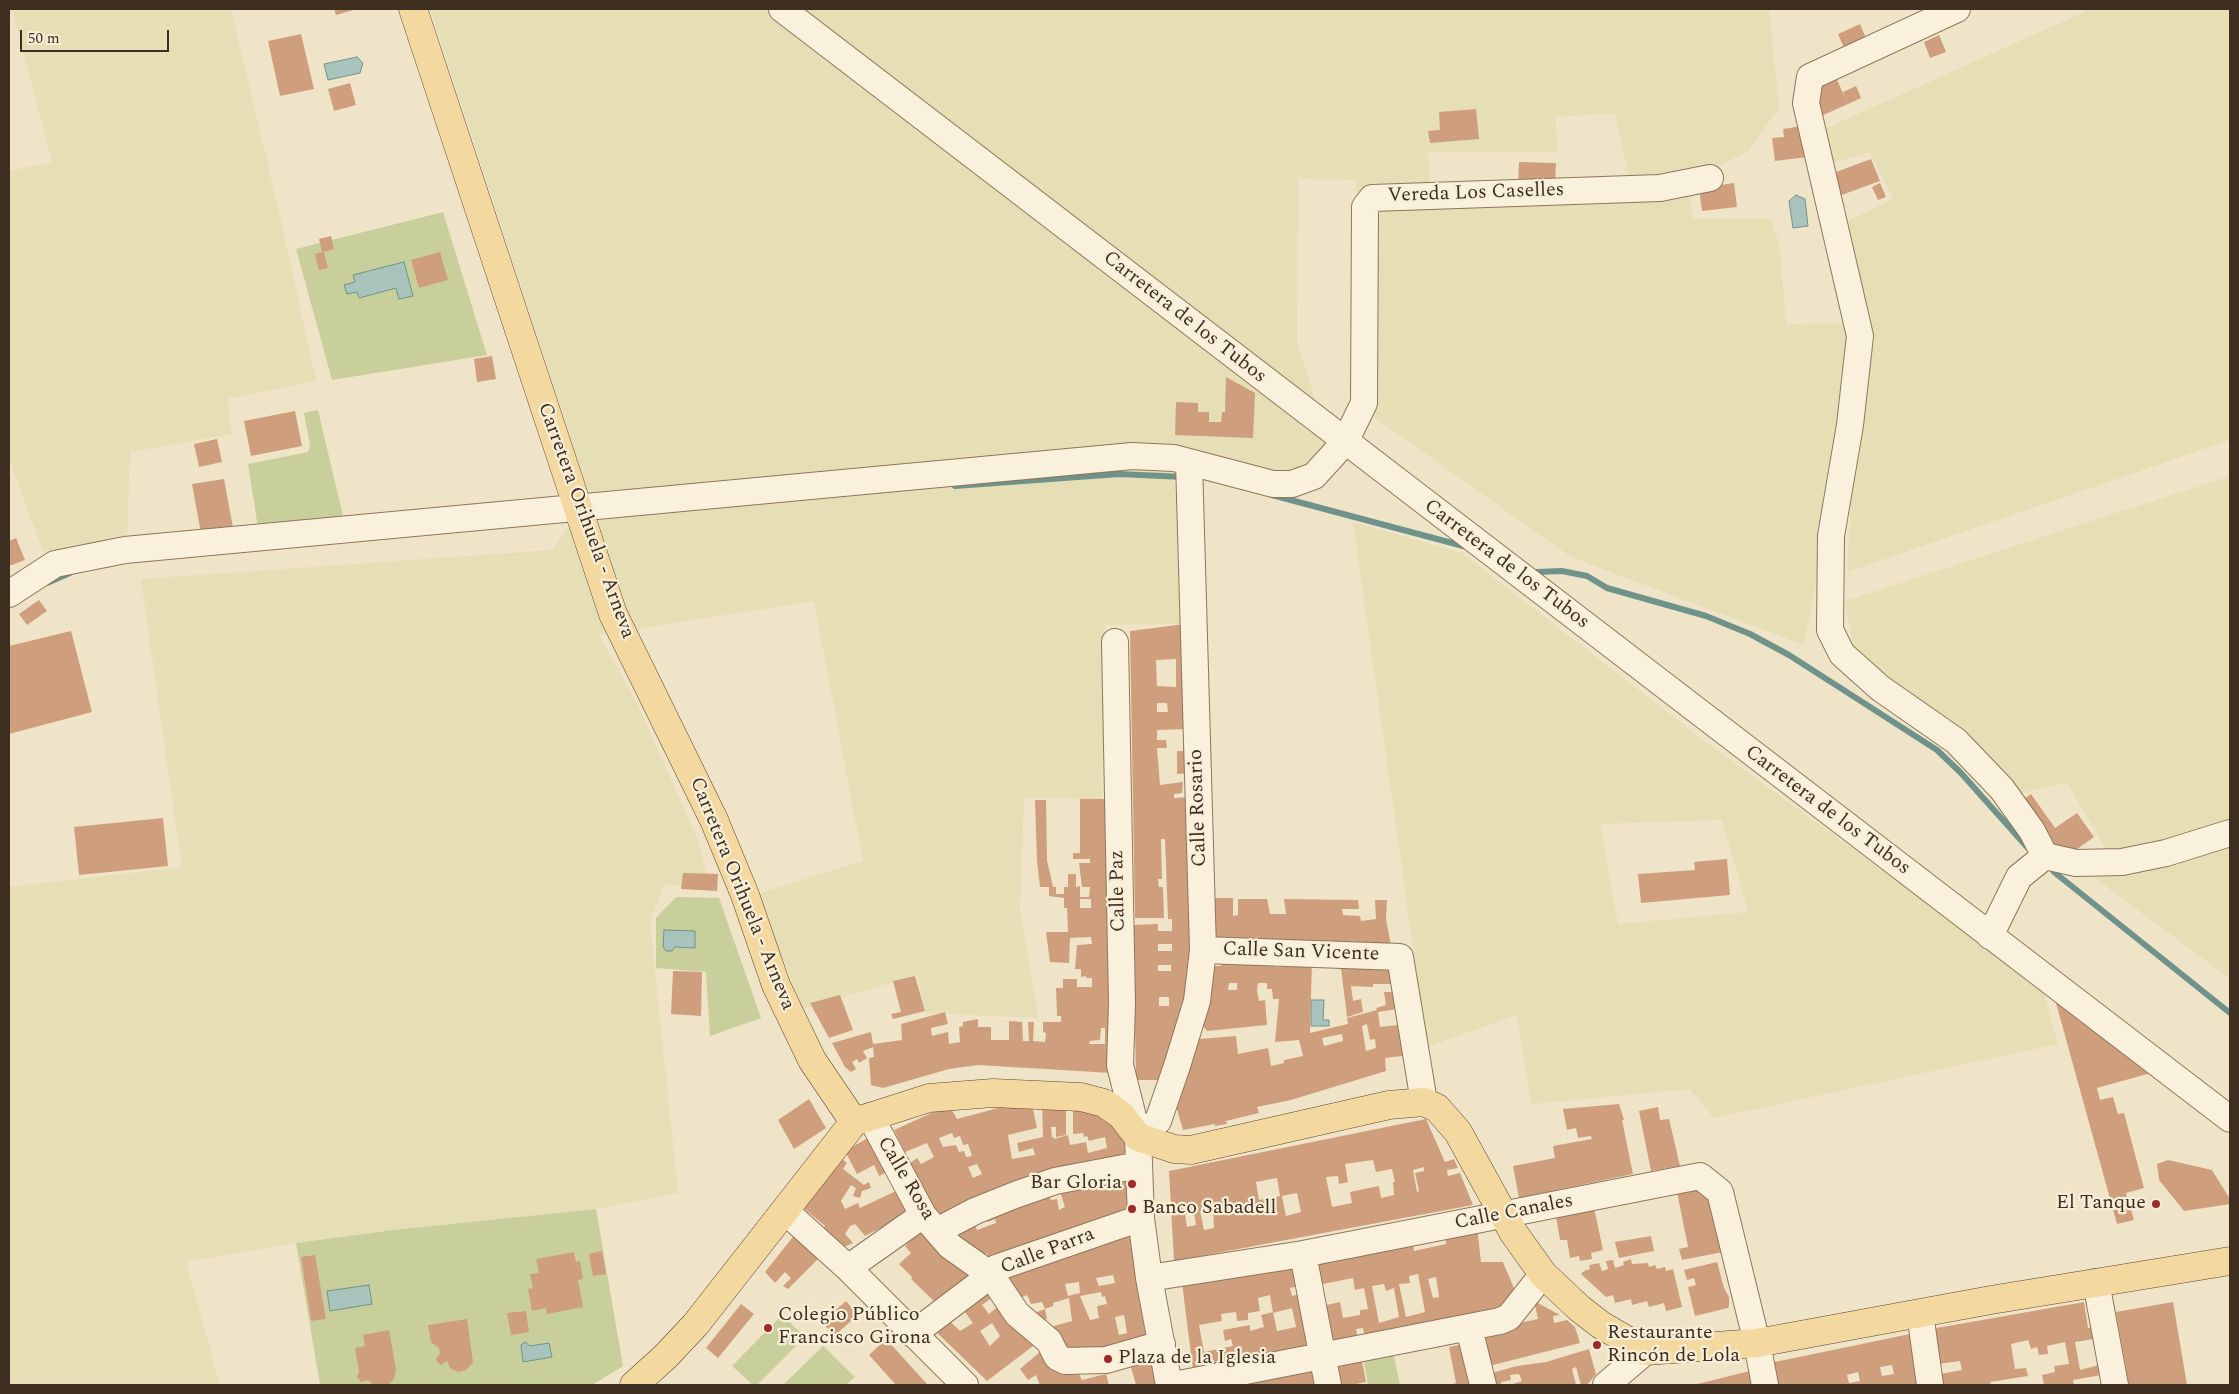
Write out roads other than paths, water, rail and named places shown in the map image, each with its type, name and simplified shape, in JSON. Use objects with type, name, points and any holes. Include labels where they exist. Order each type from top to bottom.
[{"type":"main road","name":"Carretera Orihuela - Arneva","points":[[413,9],[613,614],[714,820],[745,895],[776,985],[812,1060],[862,1119]]},
{"type":"main road","points":[[634,1385],[666,1356],[696,1324],[785,1211],[862,1119],[929,1098],[993,1093],[1081,1097],[1104,1103],[1121,1115],[1138,1137],[1174,1149],[1190,1150],[1389,1105],[1424,1102],[1437,1108],[1458,1132],[1503,1215],[1528,1256],[1543,1274],[1579,1308],[1601,1325],[1646,1351],[1757,1343],[2096,1282],[2230,1261]]},
{"type":"street","name":"Carretera de los Tubos","points":[[782,9],[2230,1120]]},
{"type":"street","points":[[1958,9],[1810,77],[1806,103],[1860,336],[1850,425],[1831,536],[1830,630],[1842,654],[1880,688],[1956,741],[2002,789],[2032,831],[2045,856],[2076,863],[2122,862],[2166,853],[2230,834]]},
{"type":"street","name":"Vereda Los Caselles","points":[[1345,442],[1364,402],[1365,207],[1372,198],[1660,188],[1710,178]]},
{"type":"street","points":[[9,594],[54,564],[125,550],[579,514],[1132,456],[1174,458],[1273,484],[1292,484],[1314,476],[1345,442]]},
{"type":"street","name":"Calle Rosario","points":[[1138,1137],[1158,1121],[1177,1066],[1197,1001],[1202,950],[1189,462]]},
{"type":"street","name":"Calle Paz","points":[[1115,642],[1122,1003],[1120,1065],[1138,1137],[1141,1218],[1149,1278],[1169,1385]]},
{"type":"street","points":[[1990,936],[2019,878],[2045,856]]},
{"type":"street","name":"Calle San Vicente","points":[[1202,950],[1400,957],[1424,1102]]},
{"type":"street","name":"Calle Rosa","points":[[862,1119],[930,1223],[950,1246],[991,1275]]},
{"type":"street","points":[[848,1268],[930,1223],[975,1211],[1015,1194],[1055,1181],[1139,1165]]},
{"type":"street","name":"Calle Canales","points":[[1149,1278],[1303,1254],[1700,1176],[1720,1192],[1757,1343],[1764,1385]]},
{"type":"street","points":[[785,1211],[848,1268],[965,1385]]},
{"type":"street","name":"Calle Parra","points":[[913,1334],[991,1275],[996,1268],[1141,1218]]},
{"type":"street","points":[[1303,1254],[1328,1385]]},
{"type":"street","points":[[1174,1385],[1500,1322],[1509,1317],[1543,1274]]},
{"type":"street","points":[[991,1275],[1017,1314],[1048,1340],[1057,1357],[1066,1361],[1106,1360],[1162,1344]]},
{"type":"street","points":[[2096,1282],[2115,1385]]},
{"type":"street","points":[[1920,1313],[1930,1385]]},
{"type":"street","points":[[1469,1328],[1483,1385]]},
{"type":"street","points":[[1606,1385],[1646,1351]]},
{"type":"water","points":[[357,57],[363,63],[360,73],[328,80],[324,64]]},
{"type":"water","points":[[1796,195],[1805,199],[1808,226],[1793,228],[1789,201]]},
{"type":"water","points":[[404,262],[413,296],[399,299],[396,288],[359,298],[357,292],[347,294],[344,285],[355,282],[353,275]]},
{"type":"water","points":[[664,930],[695,931],[695,948],[675,947],[672,951],[666,951],[663,947]]},
{"type":"water","points":[[1311,1000],[1324,1000],[1323,1020],[1329,1020],[1329,1026],[1311,1026]]},
{"type":"water","points":[[369,1285],[372,1304],[330,1311],[327,1291]]},
{"type":"water","points":[[525,1342],[530,1346],[549,1343],[552,1357],[523,1362],[521,1345]]},
{"type":"waterway","points":[[955,486],[1119,474],[1184,477]]},
{"type":"waterway","points":[[1272,495],[1467,547]]},
{"type":"waterway","points":[[1536,572],[1562,571],[1587,576],[1607,588],[1706,616],[1750,634],[1789,655],[1937,750],[1961,773],[2027,847]]},
{"type":"waterway","points":[[47,583],[70,573]]},
{"type":"waterway","points":[[2054,872],[2230,1013]]},
{"type":"place","name":"Bar Gloria","points":[[1132,1184]]},
{"type":"place","name":"El Tanque","points":[[2156,1204]]},
{"type":"place","name":"Banco Sabadell","points":[[1132,1209]]},
{"type":"place","name":"Colegio Público Francisco Girona","points":[[768,1328]]},
{"type":"place","name":"Restaurante Rincón de Lola","points":[[1597,1345]]},
{"type":"place","name":"Plaza de la Iglesia","points":[[1108,1359]]}]
